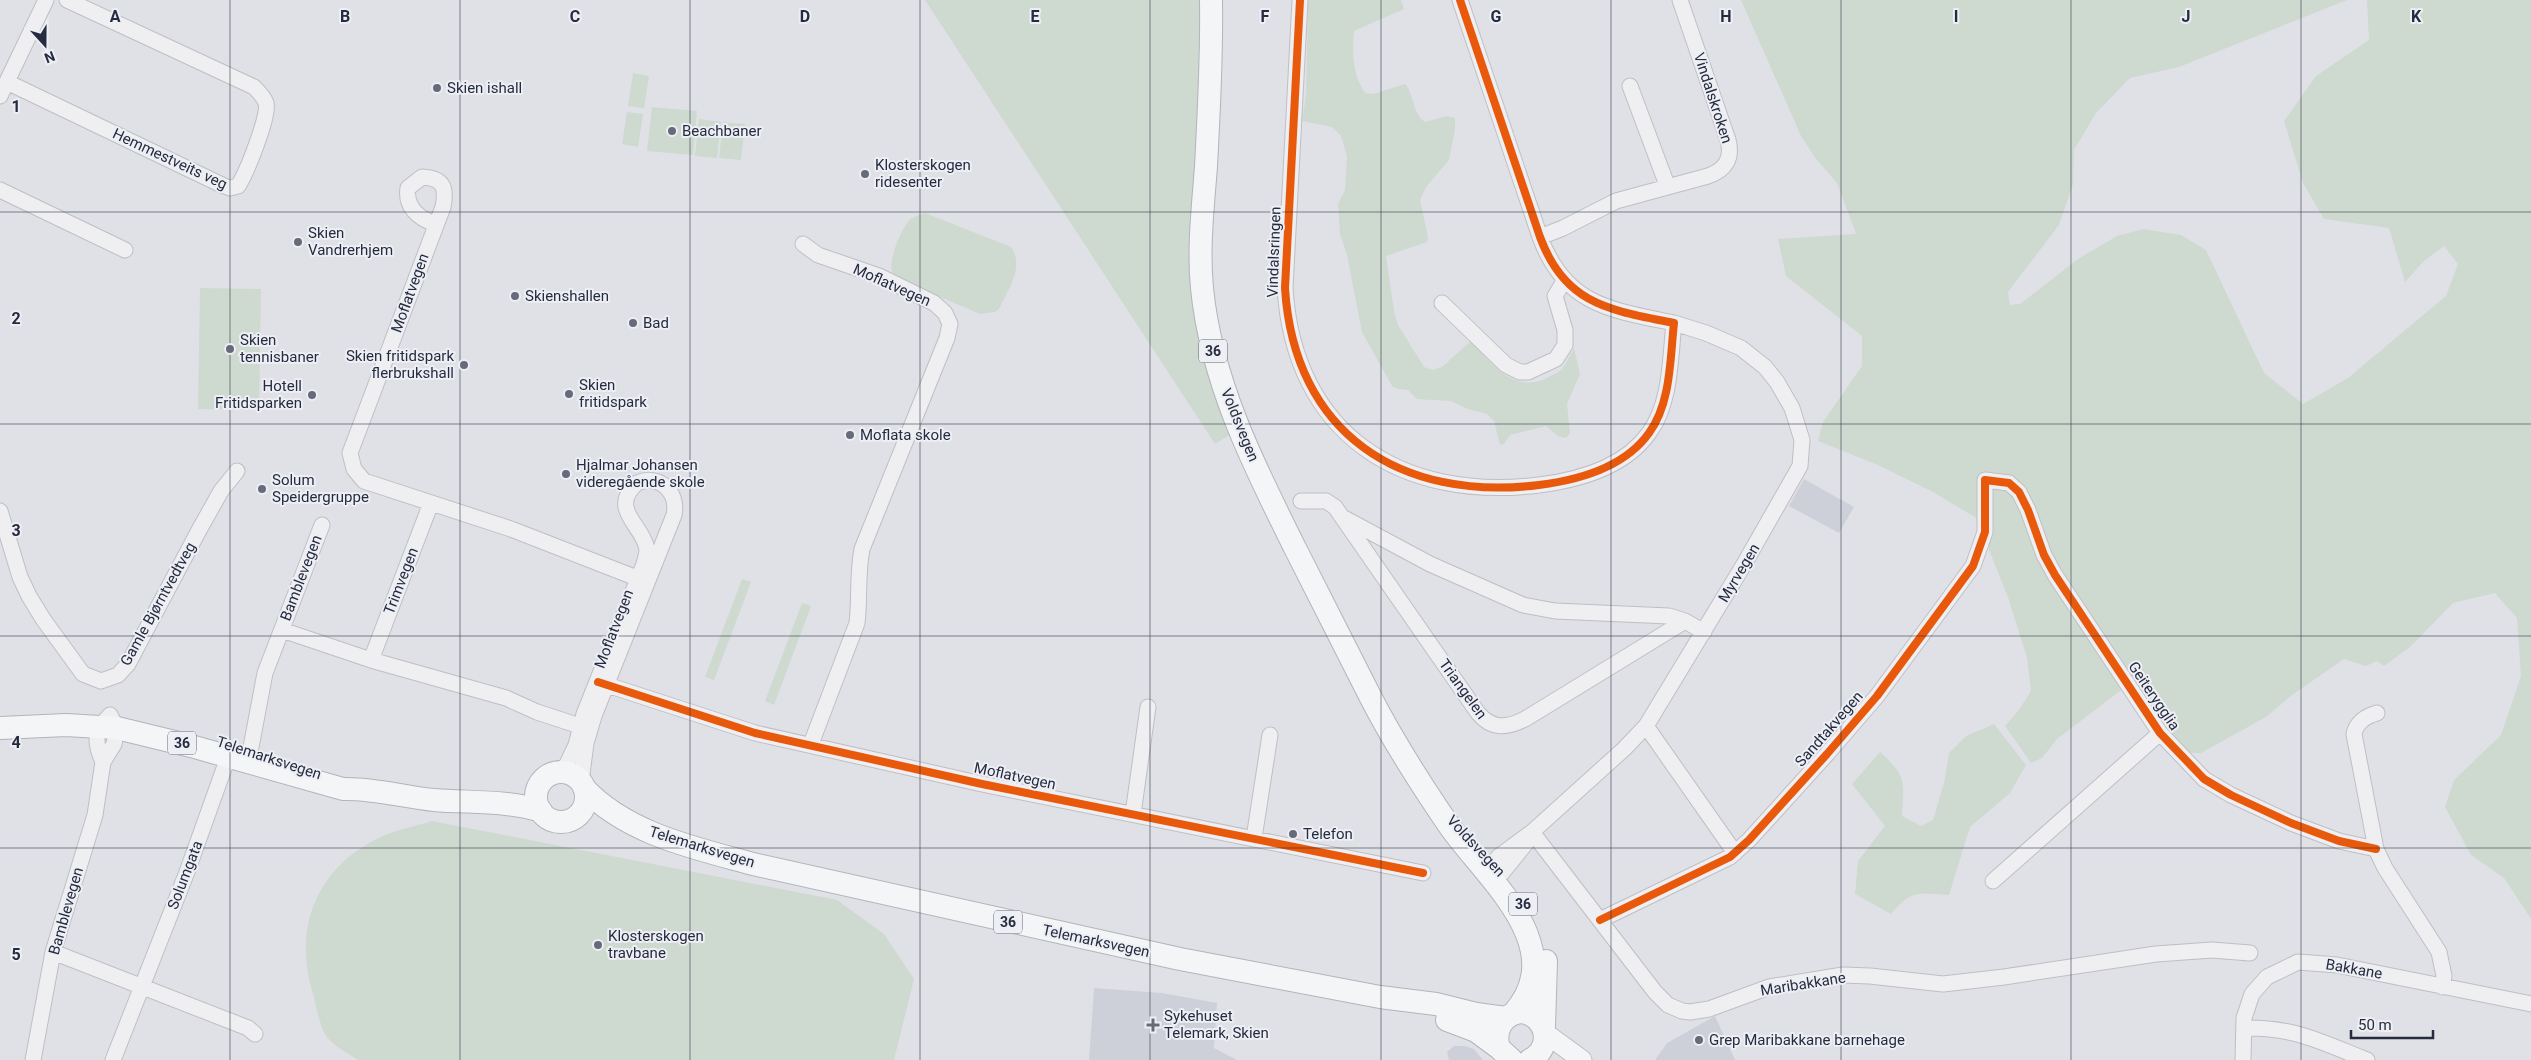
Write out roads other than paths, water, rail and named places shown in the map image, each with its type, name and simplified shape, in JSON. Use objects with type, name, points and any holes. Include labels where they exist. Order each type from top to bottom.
[{"type":"highway","name":"Voldsvegen","points":[[1211,0],[1210,95],[1200,267],[1204,306],[1214,356],[1240,430],[1277,511],[1389,730],[1417,776],[1439,807],[1447,823],[1495,870],[1529,913],[1543,950],[1546,973],[1545,1030]]},
{"type":"highway","name":"Telemarksvegen","points":[[0,718],[66,714],[109,723],[343,789],[359,788],[436,800],[472,801],[528,807],[541,811],[556,821],[568,821],[578,815],[642,828],[694,847],[799,875],[1171,957],[1380,997],[1436,1004],[1476,1014],[1509,1016]]},
{"type":"highway","name":"Telemarksvegen","points":[[0,728],[109,723]]},
{"type":"highway","name":"Telemarksvegen","points":[[472,801],[527,790],[550,778],[567,773],[583,785],[595,799],[642,828]]},
{"type":"highway","points":[[541,811],[537,798],[550,778]]},
{"type":"highway","points":[[578,815],[585,806],[583,785]]},
{"type":"highway","name":"Voldsvegen","points":[[1495,870],[1524,927],[1531,950],[1531,986],[1528,995],[1509,1016]]},
{"type":"highway","name":"Telemarksvegen","points":[[1380,997],[1466,1026],[1488,1038],[1504,1055]]},
{"type":"highway","name":"36","points":[[1504,1055],[1498,1029],[1509,1016],[1530,1014],[1536,1017],[1545,1030],[1544,1046],[1532,1060]]},
{"type":"main road","points":[[1545,1030],[1582,1060]]},
{"type":"street","points":[[0,96],[46,0]]},
{"type":"street","name":"Hemmestveits veg","points":[[7,82],[224,186],[230,188],[238,186],[266,115],[266,102],[261,94],[254,87],[67,0]]},
{"type":"street","name":"Vindalsringen","points":[[1300,0],[1286,256],[1287,312],[1295,348],[1312,386],[1340,426],[1361,448],[1398,469],[1436,481],[1472,487],[1524,487],[1567,481],[1596,472],[1614,463],[1640,444],[1658,418],[1667,380],[1674,323]]},
{"type":"street","points":[[1460,0],[1540,238],[1551,263],[1564,281],[1593,301],[1674,323]]},
{"type":"street","name":"Vindalskroken","points":[[1540,238],[1564,228],[1616,200],[1719,172],[1727,164],[1730,153],[1728,140],[1680,0]]},
{"type":"street","points":[[1630,86],[1667,185]]},
{"type":"street","points":[[0,190],[125,250]]},
{"type":"street","name":"Moflatvegen","points":[[435,224],[350,453],[354,469],[364,481],[511,529],[642,580]]},
{"type":"street","name":"Moflatvegen","points":[[803,244],[818,255],[879,276],[934,303],[945,313],[950,324],[947,338],[862,549],[858,570],[859,607],[857,623],[811,744]]},
{"type":"street","points":[[1442,303],[1506,365],[1514,370],[1528,372],[1556,359],[1565,345],[1565,330],[1555,296],[1564,281]]},
{"type":"street","name":"Myrvegen","points":[[1495,870],[1522,851],[1532,832],[1624,749],[1646,726],[1797,475],[1802,460],[1802,440],[1786,396],[1771,374],[1753,356],[1724,340],[1674,323]]},
{"type":"street","name":"Gamle Bjørntvedtveg","points":[[0,511],[20,578],[42,619],[83,674],[93,680],[101,681],[118,675],[128,664],[221,491],[237,471]]},
{"type":"street","name":"Moflatvegen","points":[[550,778],[567,764],[585,727],[642,580],[671,527],[675,506],[673,496],[666,487],[651,479],[640,481],[633,486],[626,505],[626,510],[647,548],[642,580]]},
{"type":"street","name":"Geiterygglia","points":[[1985,480],[2009,483],[2019,492],[2049,565],[2160,733],[2186,762],[2217,788],[2266,812],[2331,838],[2362,848],[2376,849]]},
{"type":"street","name":"Sandtakvegen","points":[[1600,920],[1702,872],[1735,853],[1794,791],[1876,696],[1965,579],[1978,555],[1985,532],[1985,480]]},
{"type":"street","name":"Triangelen","points":[[1301,501],[1326,501],[1335,507],[1478,713],[1488,723],[1495,726],[1509,726],[1526,719],[1684,621]]},
{"type":"street","name":"Trimvegen","points":[[371,660],[431,503]]},
{"type":"street","name":"Triangelen","points":[[1344,519],[1430,564],[1523,605],[1555,611],[1669,616],[1684,621],[1704,632]]},
{"type":"street","name":"Bamblevegen","points":[[251,747],[262,683],[322,525]]},
{"type":"street","points":[[282,630],[371,660],[506,698],[537,712],[585,727]]},
{"type":"street","name":"Moflatvegen","points":[[602,684],[756,733],[982,784],[1423,873]]},
{"type":"street","points":[[1133,814],[1148,707]]},
{"type":"street","points":[[2377,713],[2364,720],[2354,734],[2376,849],[2385,868],[2439,952],[2443,964],[2442,987]]},
{"type":"street","name":"Bamblevegen","points":[[33,1060],[52,952],[95,815],[103,762],[97,742],[109,723]]},
{"type":"street","points":[[1646,726],[1735,853]]},
{"type":"street","name":"Moflatvegen","points":[[583,785],[581,766],[585,727]]},
{"type":"street","name":"Geiterygglia","points":[[1993,881],[2160,733]]},
{"type":"street","points":[[1254,838],[1270,735]]},
{"type":"street","name":"Solumgata","points":[[113,1060],[187,872],[226,763]]},
{"type":"street","name":"Maribakkane","points":[[1532,832],[1662,999],[1675,1009],[1690,1012],[1709,1009],[1769,987],[1842,975],[1943,984],[2156,954],[2212,950],[2250,953]]},
{"type":"street","points":[[52,952],[248,1028],[255,1034]]},
{"type":"street","name":"Bakkane","points":[[2243,1060],[2244,1028],[2248,1002],[2258,985],[2277,970],[2298,962],[2337,964],[2531,1004]]},
{"type":"street","points":[[2244,1028],[2279,1028],[2300,1033],[2367,1060]]},
{"type":"place","name":"Skien ishall","points":[[437,88]]},
{"type":"place","name":"Beachbaner","points":[[672,131]]},
{"type":"place","name":"Klosterskogen ridesenter","points":[[865,174]]},
{"type":"place","name":"Skien Vandrerhjem","points":[[298,242]]},
{"type":"place","name":"Skienshallen","points":[[515,296]]},
{"type":"place","name":"Bad","points":[[633,323]]},
{"type":"place","name":"Skien tennisbaner","points":[[230,349]]},
{"type":"place","name":"Skien fritidspark flerbrukshall","points":[[464,365]]},
{"type":"place","name":"Skien fritidspark","points":[[569,394]]},
{"type":"place","name":"Hotell Fritidsparken","points":[[312,395]]},
{"type":"place","name":"Moflata skole","points":[[850,435]]},
{"type":"place","name":"Hjalmar Johansen videregående skole","points":[[566,474]]},
{"type":"place","name":"Solum Speidergruppe","points":[[262,489]]},
{"type":"place","name":"Telefon","points":[[1293,834]]},
{"type":"place","name":"Klosterskogen travbane","points":[[598,945]]},
{"type":"place","name":"Sykehuset Telemark, Skien","points":[[1153,1025]]},
{"type":"place","name":"Grep Maribakkane barnehage","points":[[1699,1040]]}]
